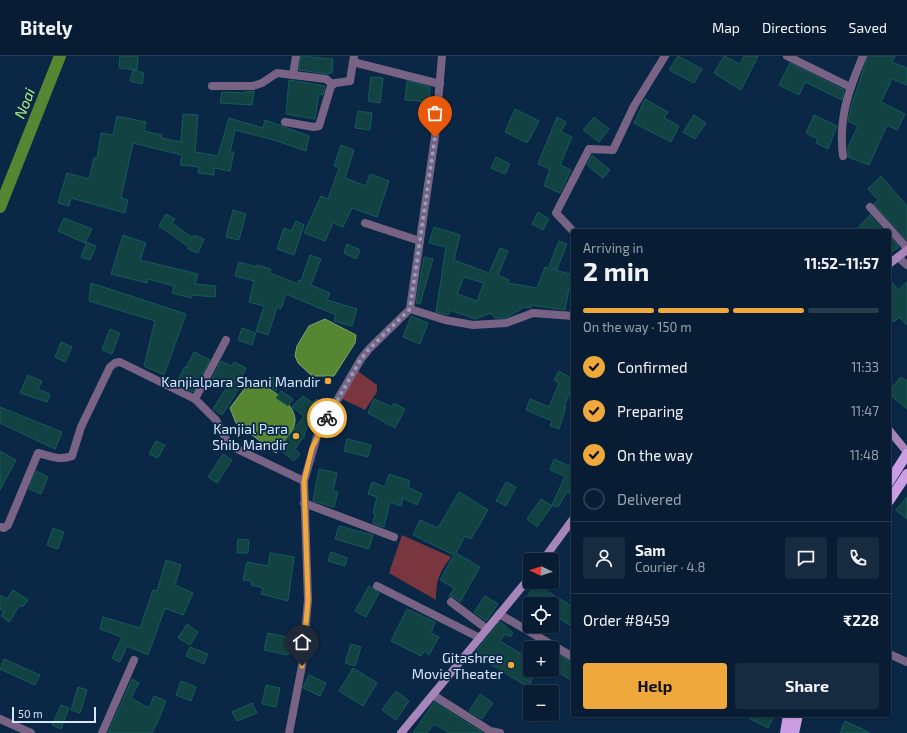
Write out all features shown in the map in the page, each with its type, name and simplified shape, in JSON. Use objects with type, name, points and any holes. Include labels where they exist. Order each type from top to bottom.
[{"type":"main road","points":[[891,479],[907,453]]},
{"type":"main road","points":[[891,498],[907,474]]},
{"type":"main road","points":[[785,733],[788,717]]},
{"type":"main road","points":[[794,733],[798,717]]},
{"type":"street","points":[[293,75],[296,56]]},
{"type":"street","points":[[289,733],[302,666],[308,600],[304,481],[312,448],[318,433],[361,359],[369,349],[410,309],[435,137],[442,56]]},
{"type":"street","points":[[571,229],[556,213],[573,177],[590,149],[613,150],[634,106],[665,56]]},
{"type":"street","points":[[787,56],[850,87]]},
{"type":"street","points":[[843,156],[841,129],[843,111],[850,87],[863,56]]},
{"type":"street","points":[[212,86],[253,86],[262,83],[278,73],[326,79],[332,84],[350,82],[353,59],[440,84]]},
{"type":"street","points":[[285,122],[314,127],[319,126],[332,84]]},
{"type":"street","points":[[870,207],[889,229]]},
{"type":"street","points":[[365,223],[420,241]]},
{"type":"street","points":[[891,231],[907,249],[891,262]]},
{"type":"street","points":[[898,257],[907,265]]},
{"type":"street","points":[[410,309],[445,320],[473,324],[506,323],[533,313],[571,315]]},
{"type":"street","points":[[195,399],[226,340]]},
{"type":"street","points":[[0,527],[4,528],[8,525],[38,453],[57,458],[72,456],[81,427],[110,367],[114,362],[120,362],[195,399],[216,420],[227,441],[239,450],[304,481]]},
{"type":"street","points":[[891,433],[907,453]]},
{"type":"street","points":[[304,503],[394,537]]},
{"type":"street","points":[[548,553],[571,522]]},
{"type":"street","points":[[401,733],[523,585]]},
{"type":"street","points":[[377,586],[480,638]]},
{"type":"street","points":[[451,602],[487,629]]},
{"type":"street","points":[[499,614],[571,656]]},
{"type":"street","points":[[891,655],[907,662]]},
{"type":"street","points":[[102,733],[134,660]]},
{"type":"street","points":[[433,695],[490,731],[500,733]]},
{"type":"street","points":[[0,719],[31,733]]},
{"type":"shaded area","points":[[325,319],[356,335],[355,343],[334,376],[312,376],[298,363],[295,356],[297,346],[309,326]]},
{"type":"shaded area","points":[[355,369],[377,385],[377,392],[365,410],[338,397]]},
{"type":"shaded area","points":[[254,381],[280,396],[291,408],[294,414],[295,421],[293,430],[276,453],[236,423],[230,408],[248,384]]},
{"type":"shaded area","points":[[402,535],[451,557],[439,577],[436,600],[389,573]]},
{"type":"building","points":[[120,56],[138,56],[137,70],[119,68]]},
{"type":"building","points":[[301,56],[333,59],[332,73],[329,72],[329,74],[299,70]]},
{"type":"building","points":[[678,56],[702,69],[694,83],[669,70]]},
{"type":"building","points":[[724,56],[740,64],[744,56],[758,56],[741,90],[714,73]]},
{"type":"building","points":[[868,56],[895,56],[892,62],[907,68],[907,85],[892,79],[881,102],[905,114],[897,130],[887,125],[869,165],[848,157],[848,147],[858,126],[848,121],[851,107]]},
{"type":"building","points":[[790,63],[844,90],[842,100],[805,82],[799,95],[779,85]]},
{"type":"building","points":[[133,70],[144,73],[142,84],[130,81]]},
{"type":"building","points":[[371,77],[383,78],[380,103],[368,101]]},
{"type":"building","points":[[289,80],[325,86],[323,95],[319,94],[315,119],[286,114]]},
{"type":"building","points":[[407,81],[430,87],[429,102],[405,100]]},
{"type":"building","points":[[254,91],[252,105],[220,103],[222,92],[245,93]]},
{"type":"building","points":[[645,99],[668,112],[664,118],[679,126],[671,142],[634,123]]},
{"type":"building","points":[[515,109],[539,121],[528,142],[505,132]]},
{"type":"building","points":[[358,111],[372,113],[370,130],[355,128]]},
{"type":"building","points":[[183,114],[198,115],[195,152],[218,156],[229,118],[263,128],[265,120],[309,136],[306,151],[274,140],[235,130],[230,152],[234,152],[230,171],[214,168],[214,175],[198,173],[199,167],[180,165],[182,155],[133,143],[121,198],[128,200],[125,213],[71,198],[69,206],[58,203],[67,173],[89,179],[94,158],[97,158],[101,133],[113,135],[117,116],[146,122],[144,131],[162,135],[161,138],[181,142]]},
{"type":"building","points":[[694,115],[706,123],[695,139],[683,132]]},
{"type":"building","points":[[814,115],[837,126],[828,149],[816,143],[818,139],[806,133]]},
{"type":"building","points":[[557,117],[566,122],[561,132],[572,137],[560,165],[571,170],[560,193],[544,186],[550,169],[538,164]]},
{"type":"building","points":[[594,117],[609,129],[599,142],[583,130]]},
{"type":"building","points":[[341,145],[354,150],[345,178],[366,186],[370,174],[389,181],[377,217],[352,208],[343,227],[333,223],[325,241],[304,233],[321,196],[328,199],[339,168],[334,166]]},
{"type":"building","points":[[592,155],[610,170],[603,178],[587,165]]},
{"type":"building","points":[[496,157],[510,164],[505,174],[491,168]]},
{"type":"building","points":[[881,176],[907,206],[907,240],[874,204],[878,200],[868,189]]},
{"type":"building","points":[[233,210],[246,214],[239,240],[226,237]]},
{"type":"building","points":[[538,212],[549,219],[543,230],[532,224]]},
{"type":"building","points":[[166,214],[175,219],[172,223],[193,238],[194,235],[204,239],[198,253],[188,249],[189,247],[159,226]]},
{"type":"building","points":[[870,215],[882,229],[857,229]]},
{"type":"building","points":[[64,218],[92,229],[85,243],[58,231]]},
{"type":"building","points":[[296,221],[304,225],[294,255],[277,249],[284,228],[291,231]]},
{"type":"building","points":[[434,227],[460,235],[454,260],[489,273],[500,248],[508,251],[498,275],[509,280],[508,283],[537,288],[545,267],[571,274],[571,288],[569,288],[565,310],[531,305],[531,308],[525,307],[505,318],[495,318],[491,313],[475,319],[450,310],[448,315],[436,312],[446,247],[429,243]],"holes":[[[464,277],[484,283],[477,301],[457,294]]]},
{"type":"building","points":[[123,235],[146,243],[140,260],[198,274],[195,284],[216,286],[215,297],[192,295],[191,298],[172,293],[174,286],[148,279],[147,283],[111,274]]},
{"type":"building","points":[[891,238],[899,247],[891,253]]},
{"type":"building","points":[[559,241],[567,244],[557,269],[549,266]]},
{"type":"building","points":[[87,242],[96,246],[90,260],[81,257]]},
{"type":"building","points":[[347,244],[360,250],[356,259],[344,253]]},
{"type":"building","points":[[310,255],[321,259],[311,285],[330,293],[327,300],[357,309],[352,326],[334,321],[336,315],[286,294],[281,309],[277,307],[268,335],[256,331],[264,306],[249,302],[254,281],[235,276],[239,262],[271,269],[270,273],[298,284],[299,280],[301,281]]},
{"type":"building","points":[[424,257],[433,259],[420,304],[416,303]]},
{"type":"building","points":[[891,281],[898,290],[907,282],[907,325],[899,317],[894,322],[891,319]]},
{"type":"building","points":[[91,283],[186,314],[164,375],[144,366],[155,321],[89,301]]},
{"type":"building","points":[[411,316],[428,323],[420,344],[403,337]]},
{"type":"building","points":[[242,328],[256,333],[252,345],[238,340]]},
{"type":"building","points":[[110,329],[120,333],[112,354],[102,350]]},
{"type":"building","points":[[61,342],[72,347],[65,362],[55,357]]},
{"type":"building","points":[[194,352],[210,360],[193,392],[176,383]]},
{"type":"building","points":[[221,361],[232,366],[234,362],[246,368],[238,385],[240,387],[222,415],[213,409],[227,387],[212,379]]},
{"type":"building","points":[[559,371],[571,378],[571,385],[568,391],[570,392],[564,407],[566,407],[559,429],[550,426],[552,421],[526,410],[530,399],[549,407],[559,383],[554,380]]},
{"type":"building","points":[[28,375],[42,381],[38,389],[50,394],[47,402],[20,393]]},
{"type":"building","points":[[271,376],[281,382],[276,391],[266,384]]},
{"type":"building","points":[[901,377],[907,381],[907,409],[891,396],[891,389]]},
{"type":"building","points":[[281,391],[293,399],[288,406],[276,398]]},
{"type":"building","points":[[303,396],[313,403],[316,399],[320,401],[304,434],[305,435],[295,449],[300,454],[294,461],[279,449],[304,416],[292,407]]},
{"type":"building","points":[[374,399],[392,407],[394,403],[405,409],[395,428],[368,413]]},
{"type":"building","points":[[0,407],[62,432],[55,449],[0,423]]},
{"type":"building","points":[[347,439],[371,445],[368,457],[344,451]]},
{"type":"building","points":[[156,441],[165,445],[158,458],[149,454]]},
{"type":"building","points":[[0,451],[16,460],[0,490]]},
{"type":"building","points":[[223,454],[232,460],[217,483],[208,477]]},
{"type":"building","points":[[554,459],[569,466],[571,462],[571,488],[569,493],[567,492],[558,507],[552,505],[565,476],[550,470]]},
{"type":"building","points":[[319,469],[337,473],[333,491],[338,492],[334,507],[313,501]]},
{"type":"building","points":[[36,471],[48,477],[41,494],[29,489]]},
{"type":"building","points":[[389,474],[410,481],[408,487],[422,494],[417,505],[403,498],[401,506],[390,502],[384,527],[373,523],[375,513],[373,513],[377,497],[368,494],[372,482],[385,487]]},
{"type":"building","points":[[506,482],[516,487],[506,506],[496,501]]},
{"type":"building","points":[[459,492],[488,510],[471,539],[465,536],[456,553],[480,567],[460,602],[454,597],[449,597],[454,588],[440,580],[454,555],[413,535],[420,520],[438,528]]},
{"type":"building","points":[[907,497],[907,519],[896,510]]},
{"type":"building","points":[[541,499],[552,506],[537,527],[527,519]]},
{"type":"building","points":[[339,526],[373,535],[369,549],[335,539]]},
{"type":"building","points":[[53,528],[64,532],[58,549],[47,545]]},
{"type":"building","points":[[238,539],[249,540],[248,553],[237,553]]},
{"type":"building","points":[[331,552],[347,558],[345,566],[328,561]]},
{"type":"building","points":[[270,553],[294,557],[288,601],[261,594],[263,588],[251,585],[252,581],[243,580],[247,562],[268,566]]},
{"type":"building","points":[[166,560],[181,565],[175,585],[193,593],[183,615],[165,608],[148,655],[127,646],[120,662],[112,658],[122,637],[100,629],[103,617],[140,628],[153,590],[157,591]]},
{"type":"building","points":[[369,586],[379,593],[366,617],[355,611]]},
{"type":"building","points":[[532,589],[543,589],[556,597],[527,597]]},
{"type":"building","points":[[13,590],[28,600],[23,607],[20,605],[9,622],[1,616],[4,611],[0,609],[0,595],[7,599]]},
{"type":"building","points":[[485,596],[498,604],[486,621],[474,612]]},
{"type":"building","points":[[559,599],[571,606],[571,626],[559,618]]},
{"type":"building","points":[[407,609],[435,622],[431,633],[439,637],[429,655],[424,651],[421,656],[391,641]]},
{"type":"building","name":"Gitashree Movie Theater","points":[[500,621],[513,633],[510,637],[505,634],[500,641],[523,655],[523,677],[533,677],[529,685],[525,685],[474,654]]},
{"type":"building","points":[[187,624],[198,632],[190,645],[178,638]]},
{"type":"building","points":[[268,633],[292,638],[288,655],[264,650]]},
{"type":"building","points":[[351,644],[361,647],[355,666],[345,663]]},
{"type":"building","points":[[190,647],[208,654],[204,664],[186,656]]},
{"type":"building","points":[[559,655],[571,661],[571,680],[559,673]]},
{"type":"building","points":[[4,659],[40,675],[35,685],[0,669]]},
{"type":"building","points":[[353,668],[377,683],[363,706],[339,691]]},
{"type":"building","points":[[309,675],[326,683],[320,696],[303,688]]},
{"type":"building","points":[[132,679],[139,683],[131,698],[149,708],[154,696],[166,701],[158,721],[152,733],[108,733]]},
{"type":"building","points":[[181,681],[196,687],[191,701],[176,695]]},
{"type":"building","points":[[266,685],[280,688],[276,707],[262,704]]},
{"type":"building","points":[[78,687],[87,690],[80,713],[71,710]]},
{"type":"building","points":[[396,691],[409,701],[396,720],[382,710]]},
{"type":"building","points":[[480,694],[493,703],[482,719],[469,711]]},
{"type":"building","points":[[434,702],[483,733],[449,733],[434,724],[427,733],[413,733]]},
{"type":"building","points":[[252,703],[257,713],[237,721],[232,712]]},
{"type":"building","points":[[61,705],[69,708],[61,729],[52,725]]},
{"type":"building","points":[[747,717],[773,717],[768,728]]},
{"type":"building","points":[[845,721],[870,733],[840,733]]},
{"type":"waterway","name":"Noai","points":[[0,207],[60,56]]},
{"type":"way so far","points":[[327,418],[361,359],[369,349],[410,309],[435,137]]},
{"type":"place","name":"Kanjialpara Shani Mandir","points":[[328,381]]},
{"type":"place","name":"Kanjial Para Shib Mandir","points":[[296,436]]},
{"type":"place","name":"Gitashree Movie Theater","points":[[511,665]]},
{"type":"route","points":[[302,666],[308,600],[308,558],[304,481],[312,448],[318,433],[327,418]]}]
